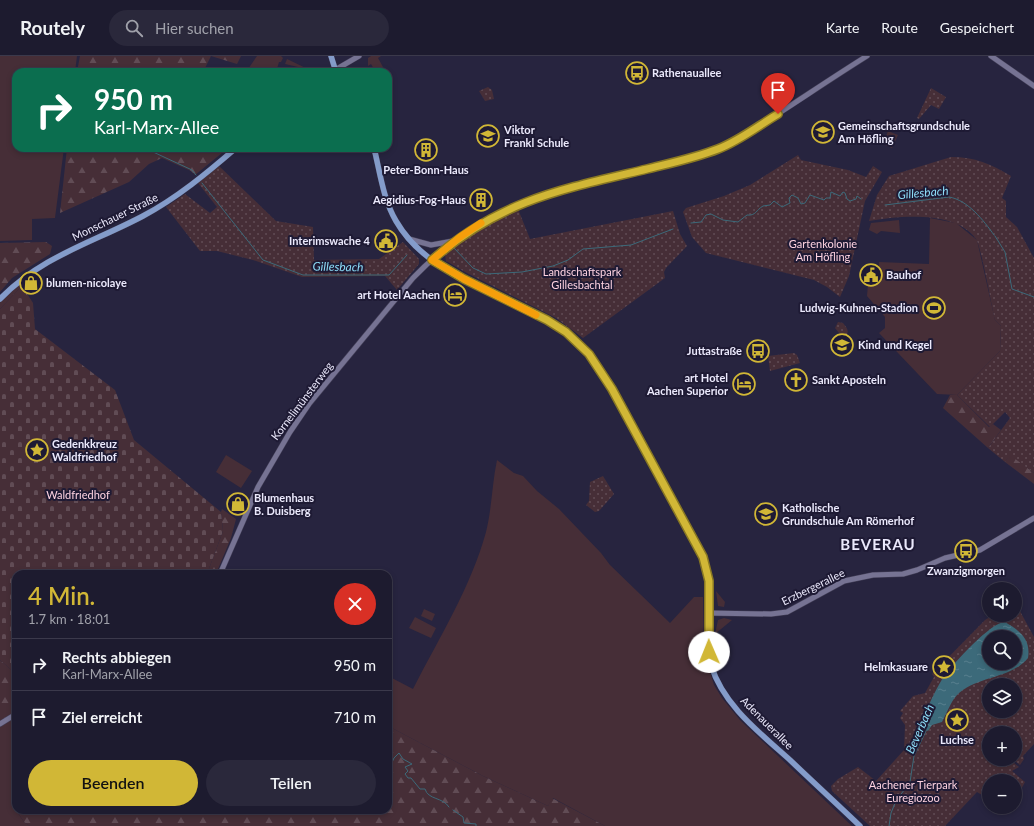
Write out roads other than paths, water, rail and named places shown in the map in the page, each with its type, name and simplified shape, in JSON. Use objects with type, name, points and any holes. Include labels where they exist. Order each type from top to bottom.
[{"type":"main road","points":[[331,56],[334,68]]},
{"type":"main road","name":"Monschauer Straße","points":[[0,299],[21,279],[49,260],[141,217],[167,202],[231,152]]},
{"type":"main road","name":"Adenauerallee","points":[[375,152],[390,210],[409,239],[432,260],[464,279],[556,325],[574,339],[589,354],[612,389],[699,547],[708,575],[709,658],[718,683],[742,715],[860,826]]},
{"type":"street","points":[[340,68],[359,56]]},
{"type":"street","name":"Kornelimünsterweg","points":[[222,570],[258,487],[290,432],[309,404],[413,278],[454,241],[479,224],[502,212],[542,195],[690,158],[719,149],[734,142],[867,56]]},
{"type":"street","points":[[991,56],[1034,86]]},
{"type":"street","points":[[409,239],[431,245],[454,241]]},
{"type":"street","name":"Erzbergerallee","points":[[708,613],[765,614],[786,612],[844,581],[873,575],[903,574],[917,570],[945,558],[980,550],[1034,518]]},
{"type":"street","points":[[0,724],[12,716]]},
{"type":"water","points":[[1005,622],[1017,630],[990,630]]},
{"type":"water","points":[[1022,635],[1028,646],[1028,658],[1022,664]]},
{"type":"water","points":[[982,636],[982,670],[1012,670],[990,678],[982,678],[982,680],[965,689],[957,695],[950,705],[942,722],[932,725],[928,731],[925,729],[927,723],[925,713],[937,689],[945,675]]},
{"type":"waterway","name":"Gillesbach","points":[[153,152],[192,170],[196,175]]},
{"type":"waterway","name":"Gillesbach","points":[[202,183],[263,260],[303,275],[389,275],[407,255]]},
{"type":"waterway","name":"Gillesbach","points":[[691,223],[701,222],[706,215],[711,214],[723,220],[738,222],[747,215],[754,214],[763,206],[770,205],[774,201],[782,207],[790,203],[789,198],[792,195],[798,198],[801,204],[805,203],[810,195],[824,200],[826,198],[830,198],[831,192],[840,196],[843,192],[850,201],[856,199],[857,196],[861,199]]},
{"type":"waterway","name":"Gillesbach","points":[[885,205],[949,197],[963,202],[975,212],[994,235]]},
{"type":"waterway","name":"Gillesbach","points":[[453,247],[473,268],[486,274],[522,272],[553,266],[568,260],[583,249],[631,245],[673,229]]},
{"type":"waterway","name":"Gillesbach","points":[[995,236],[1005,252],[1012,289],[1034,297]]},
{"type":"waterway","name":"Beverbach","points":[[889,826],[891,813],[896,801],[910,782],[914,756],[927,729]]},
{"type":"waterway","points":[[392,762],[399,753],[403,759],[412,764],[405,767],[408,771],[405,774],[408,778],[411,778],[420,789],[425,789],[429,795],[443,802],[449,807]]},
{"type":"waterway","points":[[453,810],[463,817],[464,823],[476,824],[476,826]]},
{"type":"place","name":"Rathenauallee","points":[[637,73]]},
{"type":"place","name":"Gemeinschaftsgrundschule Am Höfling","points":[[823,132]]},
{"type":"place","name":"Viktor Frankl Schule","points":[[488,136]]},
{"type":"place","name":"Peter-Bonn-Haus","points":[[426,150]]},
{"type":"place","name":"Aegidius-Fog-Haus","points":[[481,200]]},
{"type":"place","name":"Interimswache 4","points":[[386,241]]},
{"type":"place","name":"Bauhof","points":[[871,275]]},
{"type":"place","name":"blumen-nicolaye","points":[[31,283]]},
{"type":"place","name":"art Hotel Aachen","points":[[455,295]]},
{"type":"place","name":"Ludwig-Kuhnen-Stadion","points":[[934,308]]},
{"type":"place","name":"Kind und Kegel","points":[[842,345]]},
{"type":"place","name":"Juttastraße","points":[[758,351]]},
{"type":"place","name":"Sankt Aposteln","points":[[796,380]]},
{"type":"place","name":"art Hotel Aachen Superior","points":[[744,384]]},
{"type":"place","name":"Gedenkkreuz Waldfriedhof","points":[[37,450]]},
{"type":"place","name":"Blumenhaus B. Duisberg","points":[[238,504]]},
{"type":"place","name":"Katholische Grundschule Am Römerhof","points":[[766,514]]},
{"type":"place","name":"Zwanzigmorgen","points":[[966,551]]},
{"type":"place","name":"Helmkasuare","points":[[944,667]]},
{"type":"place","name":"Luchse","points":[[957,720]]},
{"type":"district","name":"BEVERAU","points":[[878,545]]},
{"type":"park label","name":"Gartenkolonie Am Höfling","points":[[823,250]]},
{"type":"park label","name":"Landschaftspark Gillesbachtal","points":[[582,278]]},
{"type":"park label","name":"Waldfriedhof","points":[[78,495]]},
{"type":"park label","name":"Aachener Tierpark Euregiozoo","points":[[913,791]]}]
